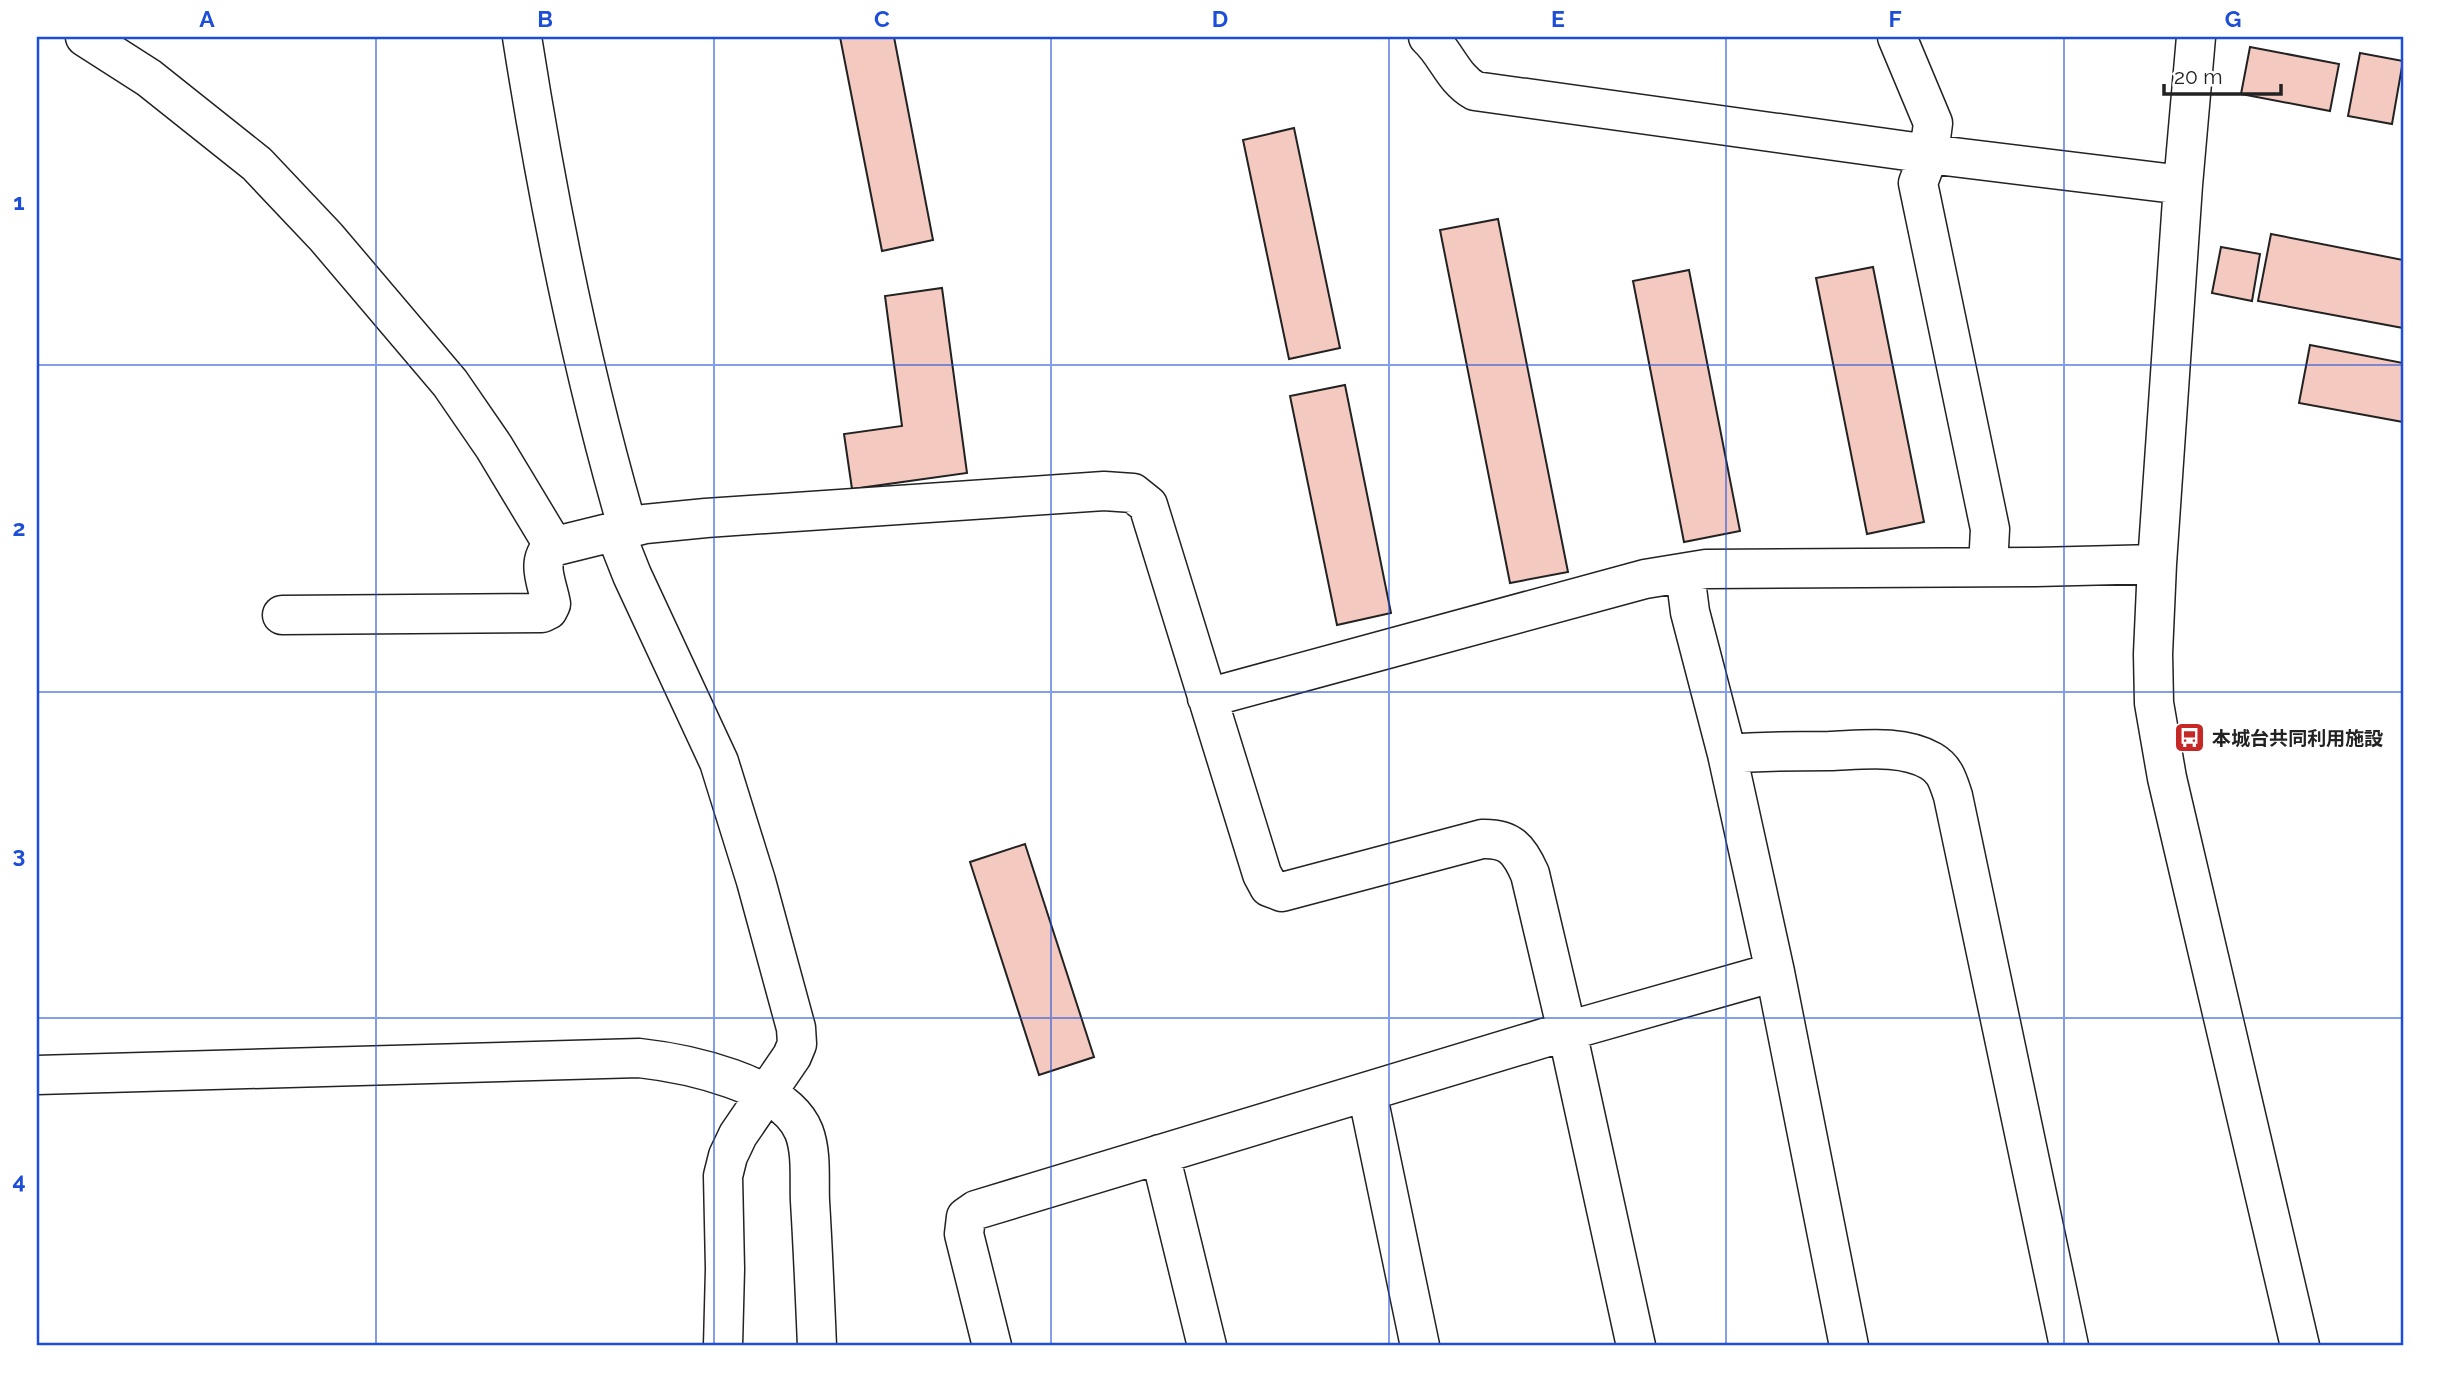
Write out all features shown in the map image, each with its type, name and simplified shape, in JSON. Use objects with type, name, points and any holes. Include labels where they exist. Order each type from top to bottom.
[{"type":"street","points":[[85,37],[149,78],[257,164],[326,237],[450,383],[494,447],[552,547]]},
{"type":"street","points":[[522,37],[534,116],[565,274],[632,575],[719,762],[756,881],[796,1028],[797,1044],[784,1070],[738,1135],[728,1156],[723,1176],[726,1269],[723,1346]]},
{"type":"street","points":[[1428,37],[1437,45],[1463,84],[1475,91],[1929,154],[2183,185]]},
{"type":"street","points":[[1897,37],[1933,123],[1929,154],[1918,183],[1990,529],[1988,568]]},
{"type":"street","points":[[2196,37],[2157,564],[2154,703],[2167,778],[2301,1346]]},
{"type":"street","points":[[282,615],[542,613],[548,610],[551,604],[542,564],[543,557],[552,547],[645,524],[1104,491],[1133,494],[1148,505],[1262,874],[1269,887],[1282,892],[1482,839],[1497,838],[1521,855],[1530,874],[1567,1031],[1636,1346]]},
{"type":"street","points":[[1207,698],[1645,579],[1706,569],[1988,568],[2157,564]]},
{"type":"street","points":[[1685,573],[1690,612],[1727,754],[1775,972],[1849,1346]]},
{"type":"street","points":[[1727,754],[1894,750],[1933,761],[1946,774],[1953,796],[2069,1346]]},
{"type":"street","points":[[992,1346],[964,1234],[966,1217],[975,1210],[1567,1031],[1775,972]]},
{"type":"street","points":[[37,1075],[639,1058],[701,1068],[767,1095],[795,1117],[804,1131],[817,1346]]},
{"type":"street","points":[[1367,1092],[1420,1346]]},
{"type":"street","points":[[1160,1154],[1208,1346]]},
{"type":"building","points":[[840,37],[894,37],[933,240],[882,251]]},
{"type":"building","points":[[2250,47],[2339,64],[2330,111],[2241,94]]},
{"type":"building","points":[[2360,53],[2403,61],[2392,124],[2348,116]]},
{"type":"building","points":[[1294,128],[1340,348],[1289,359],[1243,140]]},
{"type":"building","points":[[1498,219],[1568,572],[1510,583],[1440,230]]},
{"type":"building","points":[[2271,234],[2403,260],[2403,328],[2258,301]]},
{"type":"building","points":[[2221,247],[2260,254],[2252,301],[2212,293]]},
{"type":"building","points":[[1873,267],[1924,522],[1867,534],[1816,278]]},
{"type":"building","points":[[1689,270],[1740,531],[1684,542],[1633,281]]},
{"type":"building","points":[[942,288],[967,473],[852,489],[844,434],[902,426],[885,296]]},
{"type":"building","points":[[2310,345],[2403,363],[2403,422],[2299,403]]},
{"type":"building","points":[[1345,385],[1391,613],[1337,625],[1290,396]]},
{"type":"building","points":[[1025,844],[1094,1057],[1039,1075],[970,862]]},
{"type":"place","name":"本城台共同利用施設","points":[[2189,738]]}]
